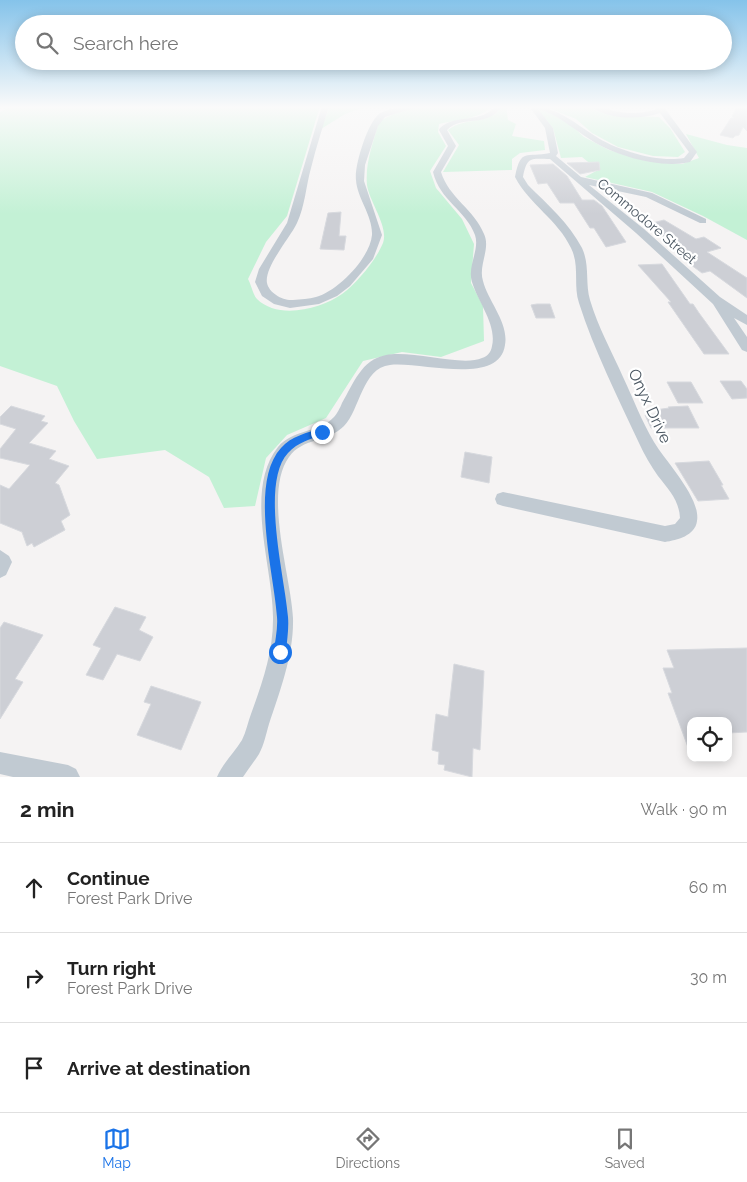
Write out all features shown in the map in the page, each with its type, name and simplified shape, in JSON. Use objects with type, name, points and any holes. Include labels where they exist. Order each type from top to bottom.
[{"type":"street","points":[[314,142],[292,223],[264,268],[262,275],[261,282],[266,293],[278,301],[290,304],[319,300],[333,293],[346,284],[368,258],[377,235],[360,181],[362,165],[369,142]]},
{"type":"street","points":[[229,777],[251,746],[280,652],[283,619],[270,516],[272,472],[284,451],[299,439],[322,432],[339,422],[363,378],[374,366],[387,360],[408,359],[468,365],[485,363],[495,356],[499,345],[499,333],[475,272],[482,247],[480,236],[474,224],[444,190],[437,172],[452,146],[450,142]]},
{"type":"street","points":[[552,142],[554,153],[552,156]]},
{"type":"street","points":[[603,142],[622,152],[670,162],[687,160],[693,152],[686,142]]},
{"type":"street","name":"Commodore Street","points":[[552,156],[640,231],[716,300],[747,321]]},
{"type":"street","name":"Onyx Drive","points":[[503,499],[665,534],[680,532],[689,521],[688,508],[682,494],[662,469],[647,444],[591,320],[584,300],[582,264],[573,243],[565,231],[524,186],[519,177],[522,162],[528,157],[552,156]]},
{"type":"street","points":[[577,179],[649,195],[703,220]]},
{"type":"street","points":[[716,300],[747,347]]},
{"type":"street","points":[[0,559],[3,562],[0,569]]},
{"type":"street","points":[[0,763],[68,777]]},
{"type":"green space","points":[[0,142],[309,142],[287,216],[266,242],[248,279],[257,299],[276,309],[288,311],[311,308],[342,294],[366,271],[380,250],[384,237],[383,229],[367,185],[367,169],[373,142],[444,142],[446,146],[430,171],[436,188],[462,219],[474,244],[471,283],[483,306],[484,341],[441,357],[402,352],[363,361],[326,418],[287,435],[266,458],[255,506],[224,508],[209,477],[165,450],[97,459],[74,421],[57,386],[0,366]]},
{"type":"green space","points":[[457,142],[544,142],[545,150],[520,153],[512,159],[512,170],[443,172],[459,145]]},
{"type":"green space","points":[[557,142],[594,142],[609,150],[646,161],[682,164],[699,158],[690,142],[717,142],[747,148],[747,240],[703,216],[652,192],[585,177],[598,170],[582,157],[561,158]]},
{"type":"green space","points":[[609,142],[679,142],[685,152],[678,157],[653,156],[618,147]]},
{"type":"building","points":[[599,162],[600,170],[580,174],[567,163]]},
{"type":"building","points":[[553,164],[567,176],[582,200],[594,200],[602,206],[626,242],[606,247],[594,228],[590,228],[574,203],[560,203],[547,183],[538,184],[530,165]]},
{"type":"building","points":[[341,212],[339,236],[346,236],[344,250],[320,249],[328,213]]},
{"type":"building","points":[[664,220],[696,239],[704,237],[721,248],[707,252],[747,278],[747,298],[710,271],[702,273],[679,256],[690,253],[645,225]]},
{"type":"building","points":[[662,264],[729,354],[704,354],[668,302],[671,302],[638,265]]},
{"type":"building","points":[[550,304],[555,318],[536,318],[531,305]]},
{"type":"building","points":[[720,381],[741,381],[747,389],[747,398],[732,399]]},
{"type":"building","points":[[667,382],[691,382],[703,403],[678,403]]},
{"type":"building","points":[[11,406],[45,416],[41,421],[48,423],[29,443],[56,451],[49,459],[69,466],[55,483],[59,485],[70,515],[61,521],[65,530],[34,547],[32,543],[27,546],[22,532],[0,523],[0,485],[9,489],[30,465],[0,458],[0,449],[16,429],[0,424],[0,417]]},
{"type":"building","points":[[688,406],[699,428],[651,428],[645,415],[657,414],[655,410],[668,407]]},
{"type":"building","points":[[465,452],[492,457],[489,483],[461,477]]},
{"type":"building","points":[[709,461],[729,499],[698,501],[675,463]]},
{"type":"building","points":[[115,607],[146,617],[139,630],[153,637],[140,661],[117,654],[103,680],[86,675],[101,648],[93,645]]},
{"type":"building","points":[[4,622],[43,635],[15,679],[23,682],[0,719],[0,628]]},
{"type":"building","points":[[747,648],[747,732],[732,733],[732,717],[687,717],[687,745],[668,693],[672,693],[663,668],[674,668],[667,650]]},
{"type":"building","points":[[454,664],[484,671],[480,750],[473,748],[472,777],[444,770],[445,765],[438,764],[439,752],[432,750],[436,714],[448,717]]},
{"type":"building","points":[[151,686],[201,702],[181,750],[137,735],[151,704],[144,702]]},
{"type":"route","points":[[280,652],[283,619],[270,516],[272,472],[284,451],[299,439],[322,432]]}]
